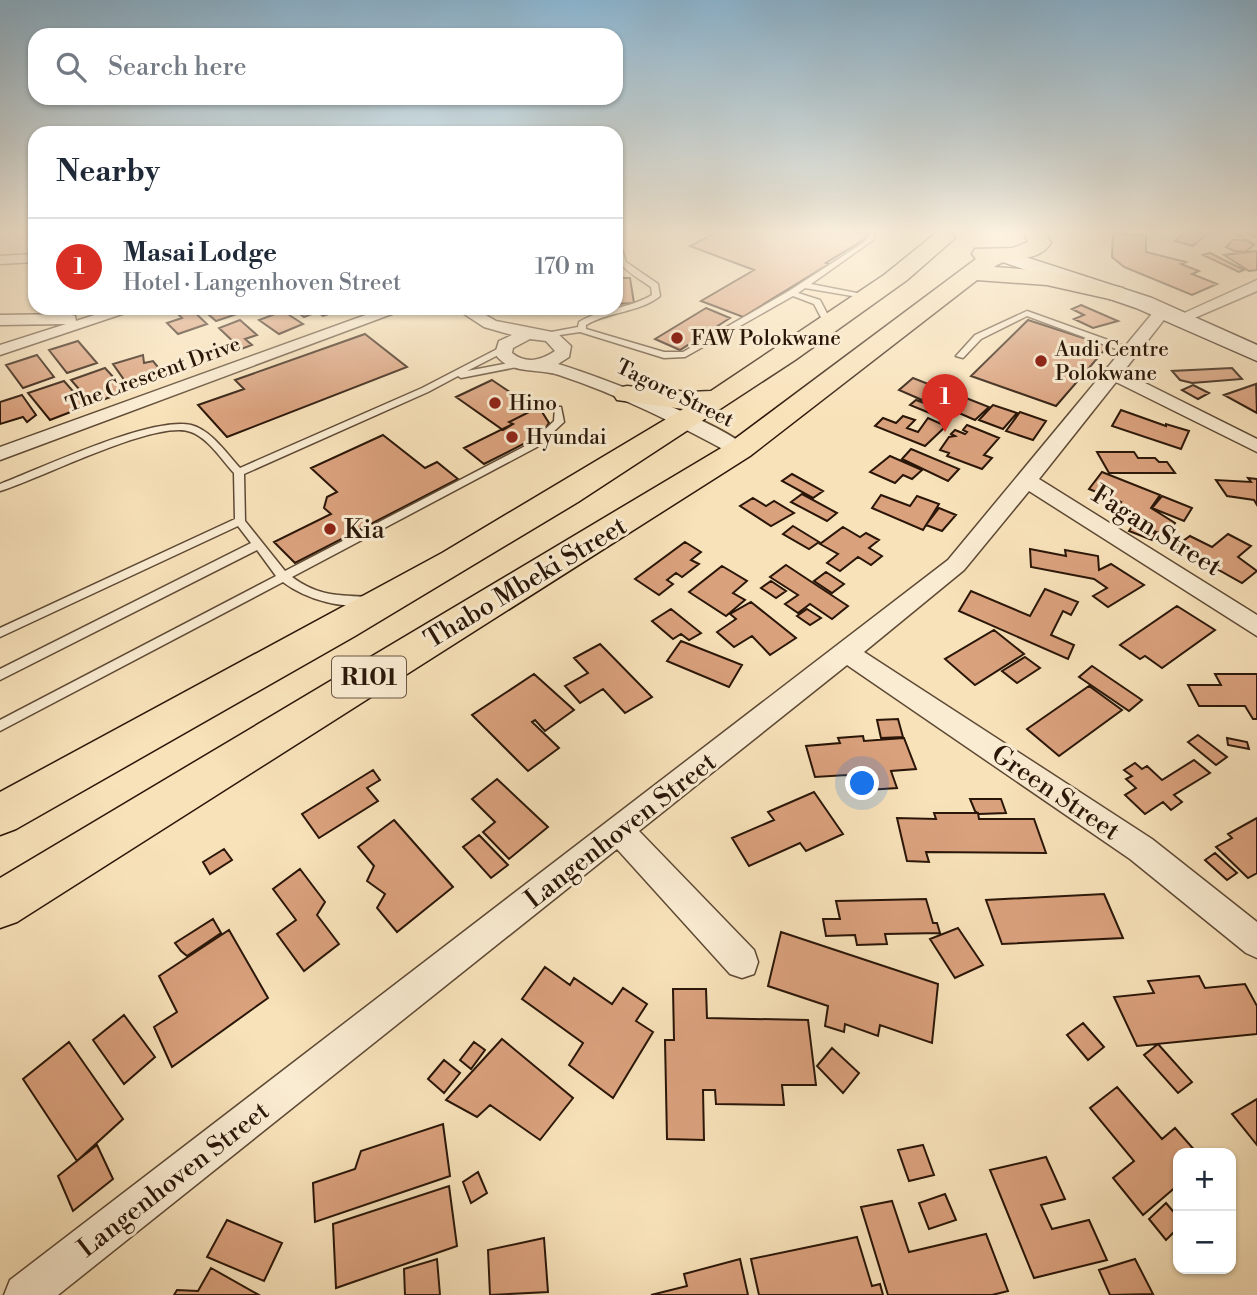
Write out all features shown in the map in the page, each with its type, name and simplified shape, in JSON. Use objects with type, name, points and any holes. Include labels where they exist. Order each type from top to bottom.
[{"type":"main road","name":"Thabo Mbeki Street","points":[[0,815],[387,601],[686,421],[872,293]]},
{"type":"main road","name":"Thabo Mbeki Street","points":[[0,905],[739,450],[946,293]]},
{"type":"main road","points":[[627,394],[689,401],[717,399]]},
{"type":"street","points":[[1118,293],[1162,311],[1226,293]]},
{"type":"street","points":[[1127,293],[1257,354]]},
{"type":"street","name":"Langenhoven Street","points":[[25,1295],[956,565],[1027,481],[1162,311]]},
{"type":"street","points":[[0,349],[109,315]]},
{"type":"street","name":"The Crescent Drive","points":[[0,454],[381,315]]},
{"type":"street","name":"Tagore Street","points":[[475,315],[490,324],[527,334],[546,335],[590,378]]},
{"type":"street","points":[[0,320],[96,319]]},
{"type":"street","name":"Tagore Street","points":[[490,324],[504,347],[506,358],[519,364],[540,364],[590,378],[686,421],[739,450]]},
{"type":"street","name":"Tagore Street","points":[[504,347],[527,334]]},
{"type":"street","name":"Tagore Street","points":[[540,364],[554,360],[562,348]]},
{"type":"street","points":[[1121,362],[1257,446]]},
{"type":"street","name":"Fagan Street","points":[[1027,481],[1257,626]]},
{"type":"street","name":"Green Street","points":[[847,653],[1141,849],[1257,942]]},
{"type":"street","points":[[619,831],[742,962]]},
{"type":"lane","points":[[623,307],[647,302],[656,293]]},
{"type":"lane","points":[[546,335],[583,331],[664,355],[677,355],[695,350],[791,293]]},
{"type":"lane","points":[[793,293],[817,302],[828,323]]},
{"type":"lane","points":[[848,293],[867,297]]},
{"type":"lane","points":[[960,356],[978,337],[1027,313],[1121,362]]},
{"type":"lane","points":[[583,331],[582,324],[595,315]]},
{"type":"lane","points":[[562,348],[583,331]]},
{"type":"lane","points":[[239,472],[451,377],[504,347]]},
{"type":"lane","points":[[451,377],[519,364]]},
{"type":"lane","points":[[0,726],[282,575],[534,445],[559,422],[558,409]]},
{"type":"lane","points":[[0,488],[153,430],[181,426],[194,429],[239,472],[240,520],[282,575],[303,591],[330,599],[387,601]]},
{"type":"lane","points":[[0,633],[240,520]]},
{"type":"lane","points":[[0,675],[259,544]]},
{"type":"building","points":[[623,293],[632,293],[634,303],[623,304]]},
{"type":"building","points":[[714,293],[781,293],[743,317],[701,301]]},
{"type":"building","points":[[1081,305],[1118,321],[1093,328],[1074,319],[1084,315],[1072,309]]},
{"type":"building","points":[[706,308],[730,318],[680,350],[655,339]]},
{"type":"building","points":[[179,315],[197,315],[207,324],[178,334],[167,323],[182,318]]},
{"type":"building","points":[[209,315],[234,315],[216,321]]},
{"type":"building","points":[[272,315],[289,315],[303,324],[279,334],[259,320]]},
{"type":"building","points":[[240,320],[257,335],[245,339],[252,345],[241,349],[219,328]]},
{"type":"building","name":"Audi Centre Polokwane","points":[[1028,320],[1108,346],[1056,406],[971,376]]},
{"type":"building","points":[[365,334],[407,367],[227,437],[198,405],[244,389],[235,380]]},
{"type":"building","points":[[78,341],[97,363],[67,373],[49,350]]},
{"type":"building","points":[[37,355],[54,377],[23,388],[6,365]]},
{"type":"building","points":[[143,355],[144,363],[153,361],[162,372],[127,384],[113,364]]},
{"type":"building","points":[[105,368],[126,391],[92,404],[71,380]]},
{"type":"building","points":[[1232,368],[1242,379],[1192,383],[1180,380],[1172,371]]},
{"type":"building","points":[[913,378],[936,387],[922,400],[899,390]]},
{"type":"building","name":"Hino","points":[[492,380],[535,409],[509,422],[513,424],[503,430],[456,397]]},
{"type":"building","points":[[64,381],[86,406],[50,420],[28,393]]},
{"type":"building","points":[[1256,384],[1257,413],[1224,395]]},
{"type":"building","points":[[1193,385],[1209,393],[1198,399],[1182,390]]},
{"type":"building","points":[[939,389],[962,398],[949,410],[925,400]]},
{"type":"building","points":[[22,395],[36,415],[27,422],[23,417],[0,424],[0,402]]},
{"type":"building","points":[[966,398],[989,407],[975,420],[952,410]]},
{"type":"building","points":[[916,400],[943,410],[937,416],[910,405]]},
{"type":"building","points":[[993,405],[1017,413],[1003,429],[979,420]]},
{"type":"building","name":"Hyundai","points":[[539,407],[549,423],[541,435],[484,464],[464,448],[513,424],[509,422]]},
{"type":"building","points":[[1121,410],[1189,431],[1181,449],[1112,426]]},
{"type":"building","points":[[1020,412],[1046,421],[1033,440],[1006,431]]},
{"type":"building","points":[[903,416],[915,420],[907,428],[918,432],[928,418],[946,426],[925,446],[875,426],[883,418],[896,423]]},
{"type":"building","points":[[967,425],[999,438],[984,455],[992,458],[982,469],[947,456],[949,453],[940,450],[949,437],[955,436],[951,434],[955,430],[965,434],[967,432],[963,430]]},
{"type":"building","points":[[383,435],[425,468],[437,462],[458,479],[295,563],[274,542],[331,514],[324,508],[327,497],[337,492],[311,468]]},
{"type":"building","points":[[911,449],[959,469],[948,481],[902,459]]},
{"type":"building","points":[[1097,452],[1134,452],[1138,458],[1155,458],[1159,462],[1167,462],[1175,473],[1109,473]]},
{"type":"building","points":[[890,456],[922,470],[912,479],[903,475],[895,483],[870,472]]},
{"type":"building","points":[[1102,472],[1160,495],[1151,508],[1175,523],[1166,536],[1132,522],[1138,513],[1119,505],[1121,502],[1089,489]]},
{"type":"building","points":[[792,474],[823,491],[813,498],[782,481]]},
{"type":"building","points":[[1248,478],[1257,479],[1257,505],[1254,500],[1227,496],[1216,480],[1251,482]]},
{"type":"building","points":[[802,494],[837,513],[827,521],[791,502]]},
{"type":"building","points":[[881,495],[910,506],[917,496],[939,504],[923,530],[872,508]]},
{"type":"building","points":[[1162,496],[1192,508],[1184,521],[1152,508]]},
{"type":"building","points":[[753,498],[766,506],[774,501],[794,513],[771,526],[740,506]]},
{"type":"building","points":[[939,508],[956,515],[942,531],[926,525]]},
{"type":"building","points":[[1133,525],[1156,534],[1152,540],[1129,531]]},
{"type":"building","points":[[793,526],[819,542],[809,549],[783,534]]},
{"type":"building","points":[[843,527],[860,537],[866,533],[879,540],[869,548],[882,556],[871,565],[858,557],[840,571],[827,563],[838,554],[820,544]]},
{"type":"building","points":[[1228,534],[1251,546],[1238,557],[1257,571],[1242,583],[1176,546],[1190,536],[1212,547]]},
{"type":"building","points":[[685,542],[701,552],[691,560],[699,564],[682,577],[676,573],[667,580],[673,584],[659,595],[635,579]]},
{"type":"building","points":[[1030,549],[1066,556],[1065,550],[1098,556],[1099,570],[1111,564],[1144,585],[1108,607],[1093,596],[1107,588],[1094,579],[1031,567]]},
{"type":"building","points":[[786,565],[848,606],[832,619],[810,604],[798,613],[785,604],[798,595],[770,577]]},
{"type":"building","points":[[722,566],[747,581],[733,593],[745,600],[726,616],[689,592]]},
{"type":"building","points":[[826,572],[844,584],[832,593],[814,581]]},
{"type":"building","points":[[771,581],[786,591],[776,598],[761,588]]},
{"type":"building","points":[[1045,589],[1078,602],[1071,615],[1063,611],[1051,635],[1074,645],[1068,659],[959,611],[971,591],[1030,616]]},
{"type":"building","points":[[751,602],[796,638],[770,655],[752,636],[734,647],[717,632],[736,619],[730,614]]},
{"type":"building","points":[[1177,606],[1215,630],[1162,668],[1145,656],[1140,659],[1120,645]]},
{"type":"building","points":[[671,609],[701,633],[689,640],[681,634],[673,639],[652,621]]},
{"type":"building","points":[[807,609],[821,618],[810,625],[797,616]]},
{"type":"building","points":[[994,630],[1024,654],[975,685],[945,659]]},
{"type":"building","points":[[681,641],[742,665],[729,687],[667,661]]},
{"type":"building","points":[[600,644],[652,697],[625,713],[603,689],[580,703],[565,686],[588,673],[574,658]]},
{"type":"building","points":[[1025,657],[1040,668],[1017,683],[1002,671]]},
{"type":"building","points":[[1092,666],[1142,700],[1129,711],[1079,677]]},
{"type":"building","points":[[534,674],[574,710],[545,731],[535,720],[532,722],[559,748],[528,771],[472,715]]},
{"type":"building","points":[[1215,674],[1257,674],[1257,719],[1253,719],[1245,706],[1199,706],[1188,685],[1221,685]]},
{"type":"building","points":[[1089,686],[1122,710],[1059,756],[1027,729]]},
{"type":"building","points":[[898,719],[903,737],[881,738],[877,720]]},
{"type":"building","points":[[1198,735],[1227,757],[1216,765],[1188,742]]},
{"type":"building","points":[[863,736],[864,741],[904,738],[916,769],[891,771],[897,788],[852,791],[847,775],[815,777],[806,746],[840,743],[838,738]]},
{"type":"building","points":[[1227,738],[1247,742],[1249,749],[1228,745]]},
{"type":"building","points":[[1194,760],[1210,773],[1174,795],[1182,802],[1171,810],[1163,802],[1145,814],[1125,795],[1136,788],[1126,779],[1132,776],[1124,770],[1135,763],[1142,769],[1147,766],[1162,780]]},
{"type":"building","points":[[373,770],[380,780],[367,788],[378,801],[319,838],[302,814]]},
{"type":"building","points":[[497,779],[548,827],[509,859],[483,832],[495,822],[472,799]]},
{"type":"building","points":[[814,792],[843,834],[806,851],[800,843],[749,866],[732,838],[774,820],[768,812]]},
{"type":"building","points":[[970,799],[1001,799],[1006,813],[979,814]]},
{"type":"building","points":[[934,813],[978,813],[979,819],[1034,819],[1046,853],[926,852],[929,862],[907,861],[897,818],[936,819]]},
{"type":"building","points":[[1257,818],[1257,873],[1248,878],[1216,847],[1232,838],[1228,834]]},
{"type":"building","points":[[394,820],[453,887],[397,932],[377,908],[385,894],[367,881],[374,866],[358,847]]},
{"type":"building","points":[[479,835],[508,865],[491,878],[463,847]]},
{"type":"building","points":[[224,849],[232,860],[210,874],[203,862]]},
{"type":"building","points":[[1215,853],[1237,873],[1227,880],[1205,860]]},
{"type":"building","points":[[300,869],[325,902],[317,915],[339,944],[304,971],[277,934],[296,920],[273,889]]},
{"type":"building","points":[[1104,894],[1123,938],[1002,944],[986,900]]},
{"type":"building","points":[[926,899],[933,923],[937,923],[940,933],[885,934],[887,944],[857,945],[855,935],[826,936],[823,919],[840,919],[836,901]]},
{"type":"building","points":[[213,919],[221,933],[187,956],[181,951],[175,943]]},
{"type":"building","points":[[958,928],[983,965],[955,978],[930,939]]},
{"type":"building","points":[[229,930],[268,998],[172,1067],[154,1027],[177,1012],[159,976]]},
{"type":"building","points":[[781,932],[938,984],[932,1043],[880,1025],[878,1036],[845,1024],[844,1032],[825,1026],[828,1006],[768,986]]},
{"type":"building","points":[[545,967],[570,985],[574,978],[612,1004],[623,988],[647,1004],[636,1021],[653,1032],[613,1098],[569,1065],[583,1043],[522,999]]},
{"type":"building","points":[[1199,976],[1205,988],[1245,984],[1257,1006],[1257,1034],[1137,1046],[1114,997],[1154,993],[1148,981]]},
{"type":"building","points":[[673,989],[706,989],[707,1018],[808,1020],[816,1085],[782,1085],[784,1105],[716,1104],[715,1090],[703,1090],[704,1140],[667,1139],[665,1040],[674,1040]]},
{"type":"building","points":[[124,1015],[155,1057],[124,1084],[93,1040]]},
{"type":"building","points":[[1083,1023],[1104,1047],[1088,1060],[1067,1035]]},
{"type":"building","points":[[502,1039],[573,1098],[540,1140],[490,1105],[477,1117],[446,1100]]},
{"type":"building","points":[[69,1042],[123,1119],[77,1161],[23,1079]]},
{"type":"building","points":[[474,1042],[485,1050],[471,1069],[460,1060]]},
{"type":"building","points":[[1158,1044],[1192,1082],[1178,1093],[1144,1055]]},
{"type":"building","points":[[832,1048],[859,1073],[843,1093],[817,1066]]},
{"type":"building","points":[[444,1060],[460,1073],[444,1093],[428,1079]]},
{"type":"building","points":[[1117,1087],[1162,1139],[1175,1128],[1193,1148],[1173,1148],[1173,1189],[1143,1215],[1113,1178],[1134,1161],[1090,1108]]},
{"type":"building","points":[[1257,1099],[1257,1145],[1232,1114]]},
{"type":"building","points":[[443,1124],[450,1176],[315,1222],[313,1183],[355,1169],[361,1151]]},
{"type":"building","points":[[97,1145],[113,1179],[73,1211],[58,1176]]},
{"type":"building","points":[[923,1145],[934,1175],[909,1181],[898,1150]]},
{"type":"building","points":[[1046,1157],[1065,1199],[1041,1205],[1052,1229],[1089,1220],[1107,1260],[1034,1278],[990,1170]]},
{"type":"building","points":[[478,1172],[487,1193],[471,1203],[463,1182]]},
{"type":"building","points":[[449,1186],[457,1246],[336,1288],[333,1224]]},
{"type":"building","points":[[945,1194],[956,1220],[929,1229],[919,1203]]},
{"type":"building","points":[[892,1201],[909,1252],[986,1234],[1008,1291],[992,1295],[888,1295],[861,1207]]},
{"type":"building","points":[[1166,1203],[1173,1211],[1173,1233],[1166,1240],[1149,1219]]},
{"type":"building","points":[[227,1220],[282,1243],[264,1281],[207,1257]]},
{"type":"building","points":[[857,1237],[872,1286],[880,1284],[883,1295],[759,1295],[751,1259]]},
{"type":"building","points":[[544,1238],[548,1292],[490,1295],[488,1250]]},
{"type":"building","points":[[437,1259],[440,1295],[405,1295],[404,1269]]},
{"type":"building","points":[[740,1259],[748,1295],[651,1295],[687,1286],[684,1274]]},
{"type":"building","points":[[1135,1259],[1153,1294],[1110,1295],[1099,1270]]},
{"type":"building","points":[[211,1268],[259,1295],[174,1295],[177,1290],[198,1291]]},
{"type":"place","name":"FAW Polokwane","points":[[677,338]]},
{"type":"place","name":"Audi Centre Polokwane","points":[[1041,361]]},
{"type":"place","name":"Hino","points":[[495,403]]},
{"type":"place","name":"Masai Lodge","points":[[945,432]]},
{"type":"place","name":"Hyundai","points":[[512,437]]},
{"type":"place","name":"Kia","points":[[330,529]]}]
